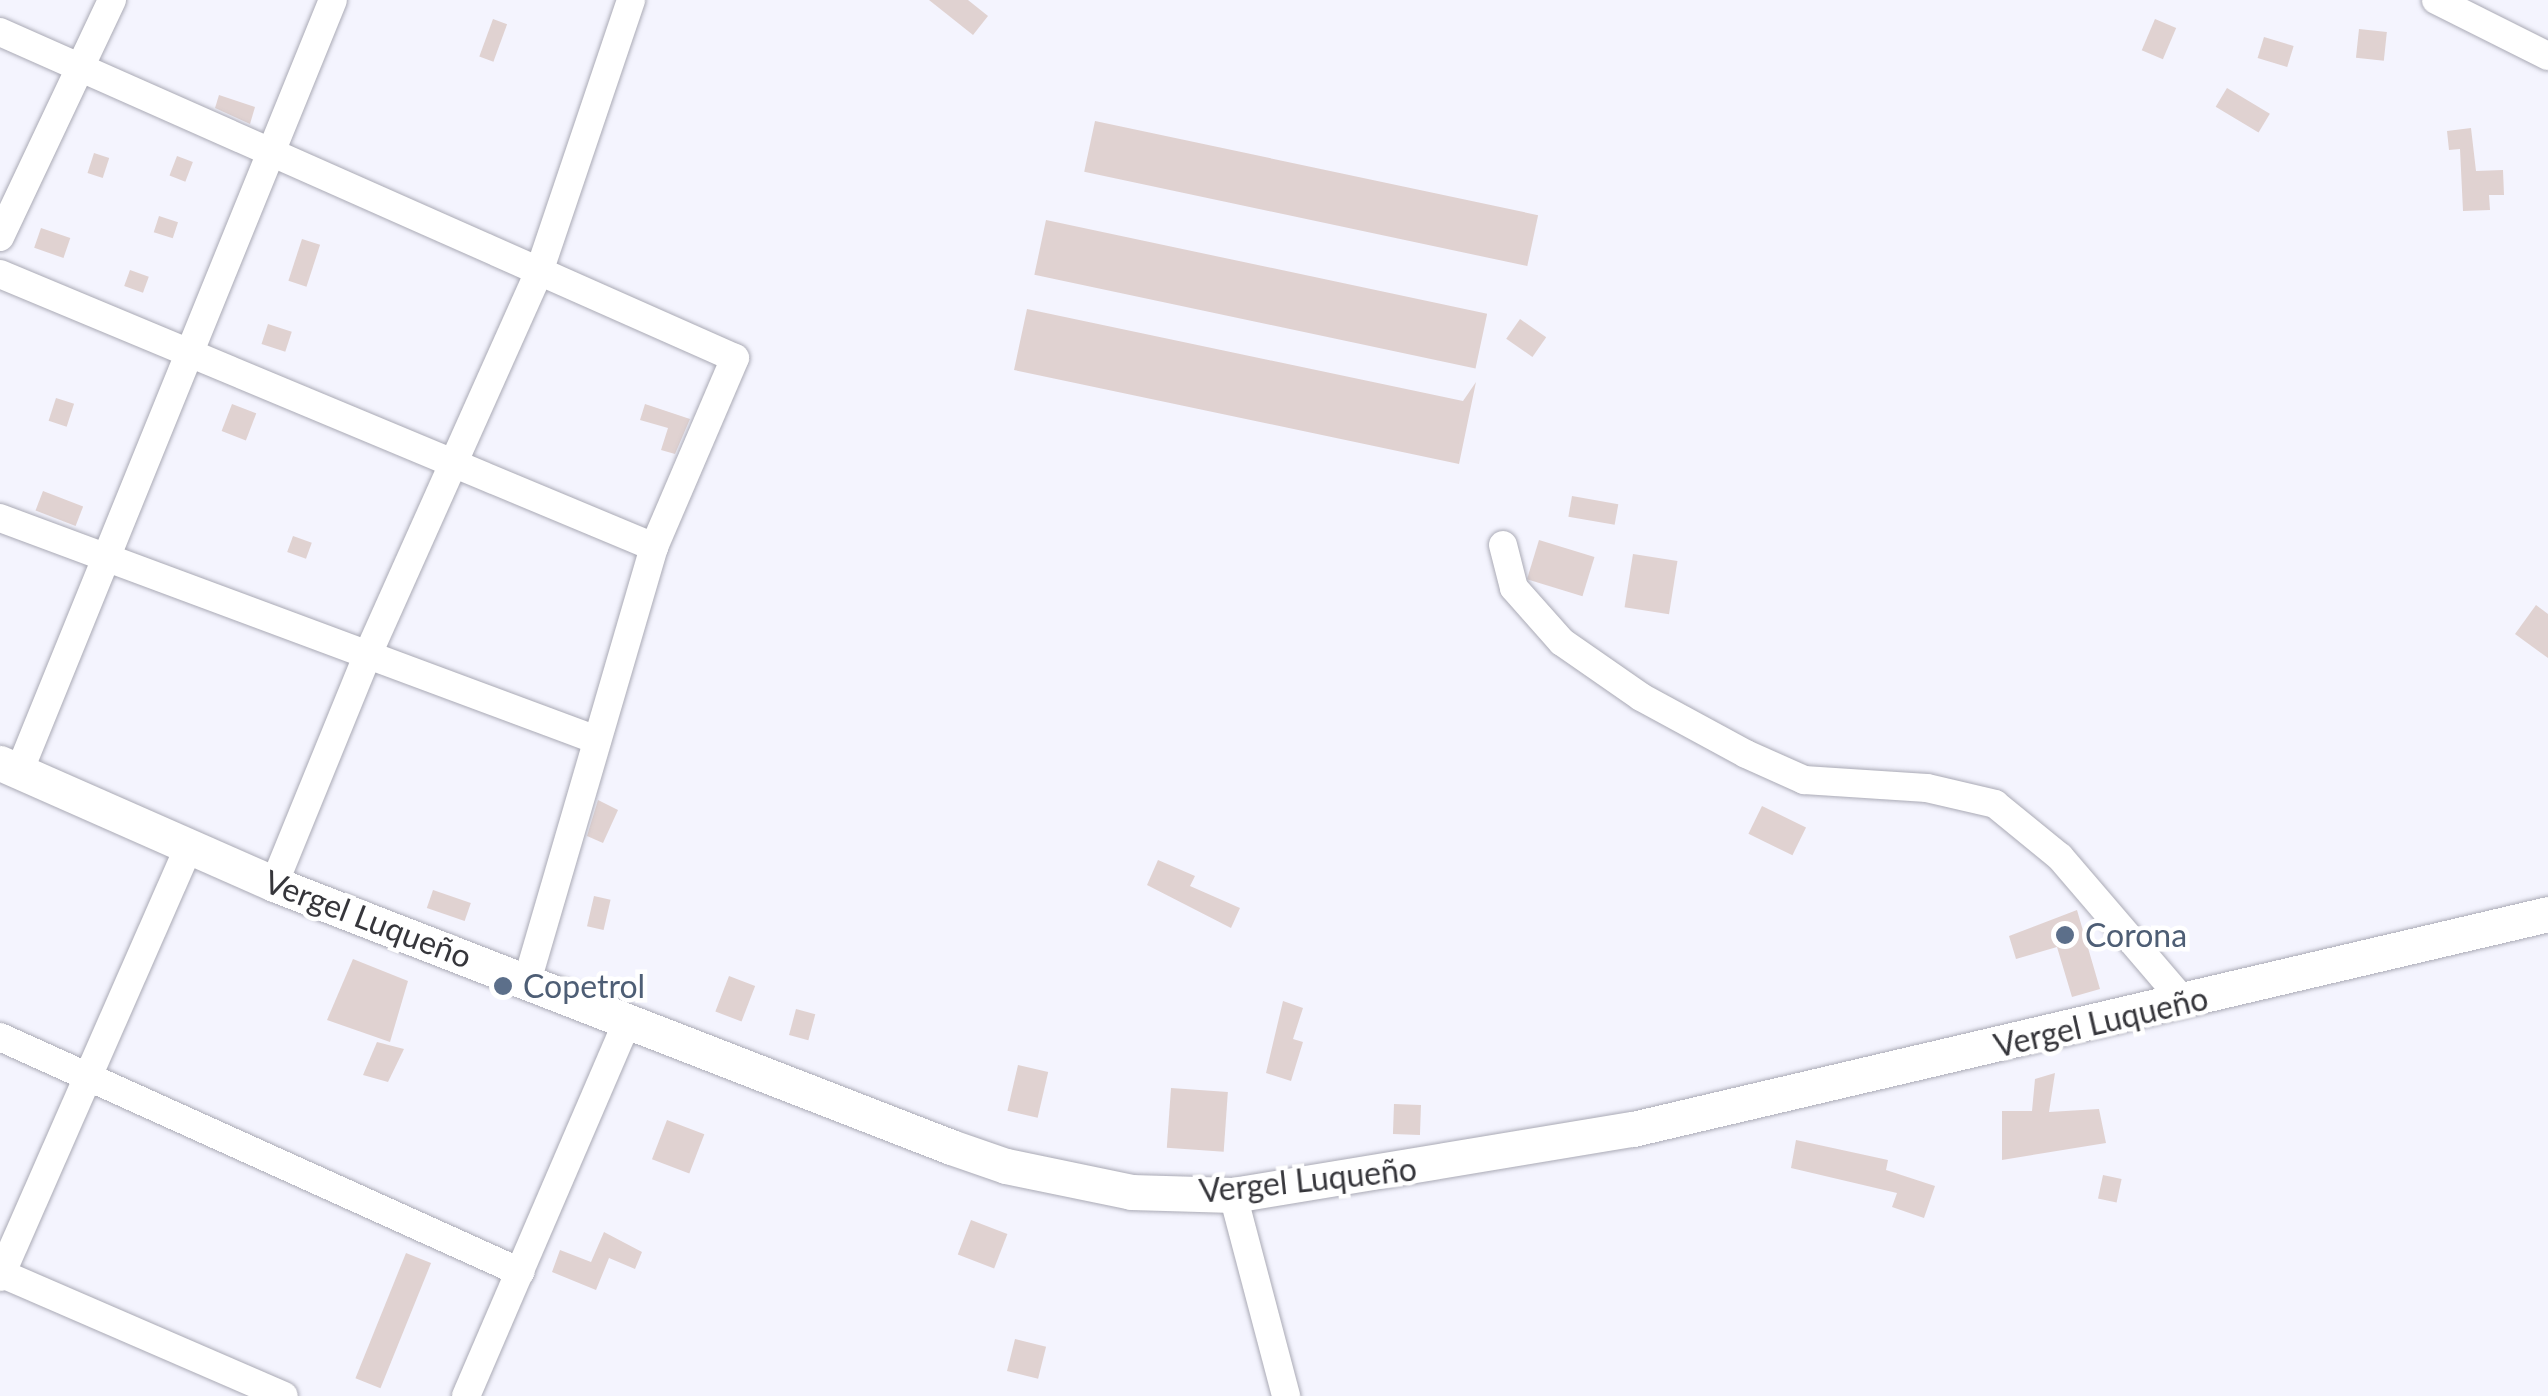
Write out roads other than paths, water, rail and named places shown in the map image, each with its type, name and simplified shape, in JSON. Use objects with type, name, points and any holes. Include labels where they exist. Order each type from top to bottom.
[{"type":"main road","name":"Vergel Luqueño","points":[[10,768],[274,884],[1006,1166],[1131,1192],[1233,1195],[1634,1129],[2185,1003],[2548,914]]},
{"type":"street","points":[[0,237],[112,0]]},
{"type":"street","points":[[10,768],[106,557],[334,0]]},
{"type":"street","points":[[274,884],[368,654],[539,272],[631,0]]},
{"type":"street","points":[[2436,0],[2548,56]]},
{"type":"street","points":[[0,32],[77,71],[735,358],[654,547],[527,980]]},
{"type":"street","points":[[0,274],[654,547]]},
{"type":"street","points":[[0,518],[597,740]]},
{"type":"street","points":[[1502,545],[1514,588],[1562,642],[1642,697],[1746,754],[1804,780],[1927,788],[1995,804],[2060,857],[2185,1003]]},
{"type":"street","points":[[188,846],[1,1274],[284,1396]]},
{"type":"street","points":[[466,1396],[628,1019]]},
{"type":"street","points":[[0,1036],[520,1272]]},
{"type":"street","points":[[1233,1195],[1286,1396]]},
{"type":"place","name":"Corona","points":[[2065,935]]},
{"type":"place","name":"Copetrol","points":[[503,986]]}]
